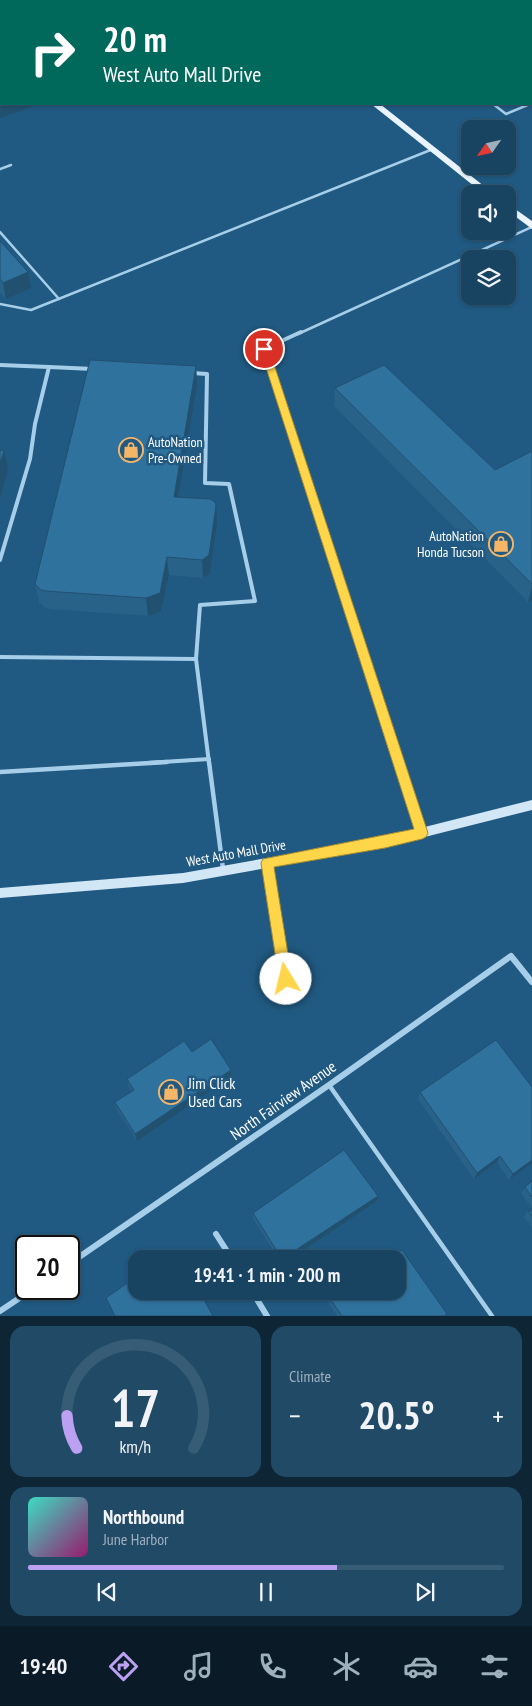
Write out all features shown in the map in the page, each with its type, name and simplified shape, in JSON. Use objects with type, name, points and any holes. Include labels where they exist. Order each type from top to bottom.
[{"type":"main road","points":[[377,105],[479,185]]},
{"type":"main road","points":[[516,214],[532,227]]},
{"type":"street","name":"West Auto Mall Drive","points":[[0,893],[182,878],[385,842],[532,805]]},
{"type":"street","name":"North Fairview Avenue","points":[[80,1256],[329,1085],[511,956],[532,982]]},
{"type":"street","points":[[216,1234],[226,1250]]},
{"type":"street","points":[[0,1311],[16,1300]]},
{"type":"street","points":[[257,1300],[267,1316]]},
{"type":"lane","points":[[494,105],[506,114],[526,105]]},
{"type":"lane","points":[[0,304],[31,310],[433,149]]},
{"type":"lane","points":[[0,169],[11,165]]},
{"type":"lane","points":[[422,833],[264,349],[532,227]]},
{"type":"lane","points":[[0,232],[59,299]]},
{"type":"lane","points":[[0,365],[98,369]]},
{"type":"lane","points":[[0,560],[30,459],[35,424],[48,367]]},
{"type":"lane","points":[[187,373],[206,374],[206,483],[229,484],[255,601],[200,605],[196,659],[223,871]]},
{"type":"lane","points":[[0,657],[196,659]]},
{"type":"lane","points":[[0,772],[209,760]]},
{"type":"lane","points":[[267,863],[286,979]]},
{"type":"lane","points":[[329,1085],[492,1316]]},
{"type":"building","points":[[0,241],[28,272],[3,283],[0,279]]},
{"type":"building","name":"AutoNation Pre-Owned","points":[[90,360],[196,366],[174,497],[210,499],[215,502],[209,555],[202,560],[167,557],[160,593],[146,598],[46,591],[41,590],[35,584]]},
{"type":"building","name":"AutoNation Honda Tucson","points":[[384,365],[495,470],[532,451],[532,584],[335,388]]},
{"type":"building","points":[[0,450],[4,451],[0,464]]},
{"type":"building","name":"Jim Click Used Cars","points":[[211,1039],[231,1070],[135,1134],[115,1102],[134,1090],[127,1079],[184,1041],[192,1052]]},
{"type":"building","points":[[496,1040],[532,1087],[532,1160],[513,1174],[500,1156],[477,1173],[420,1092]]},
{"type":"building","points":[[344,1150],[378,1196],[296,1250],[276,1250],[253,1213]]},
{"type":"building","points":[[532,1181],[532,1197],[525,1187]]},
{"type":"building","points":[[406,1256],[447,1314],[444,1316],[342,1316],[331,1300],[406,1300]]},
{"type":"building","points":[[128,1283],[128,1300],[204,1300],[213,1316],[115,1316],[106,1298]]},
{"type":"place","name":"AutoNation Pre-Owned","points":[[131,450]]},
{"type":"place","name":"AutoNation Honda Tucson","points":[[501,544]]},
{"type":"place","name":"Jim Click Used Cars","points":[[171,1092]]},
{"type":"route","points":[[264,349],[383,720],[422,833],[385,842],[267,863],[286,979]]}]
